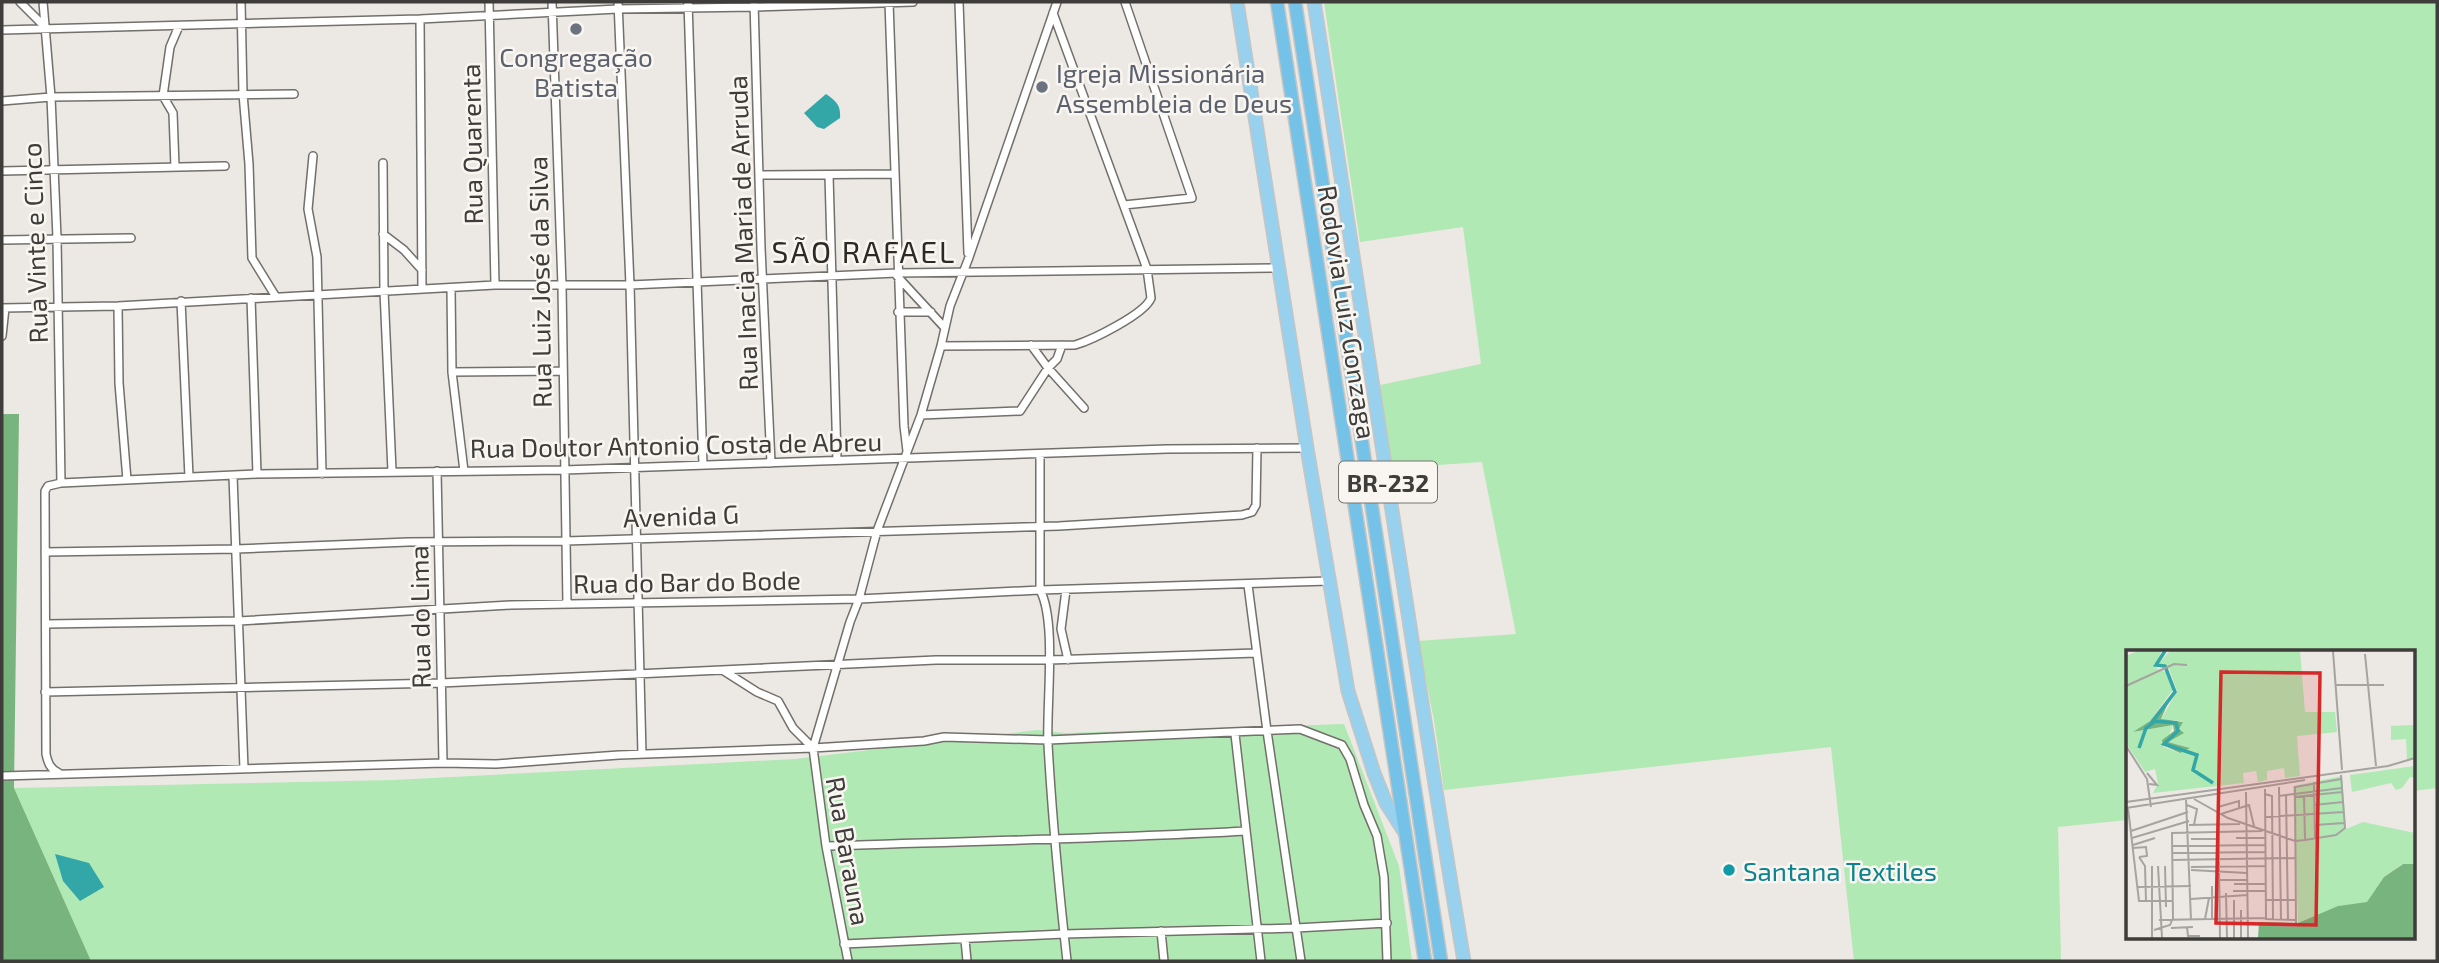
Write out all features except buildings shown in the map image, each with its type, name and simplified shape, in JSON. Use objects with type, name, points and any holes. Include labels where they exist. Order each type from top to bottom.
[{"type":"highway","name":"Rodovia Luiz Gonzaga","points":[[1277,2],[1425,961]]},
{"type":"highway","name":"Rodovia Luiz Gonzaga","points":[[1295,2],[1441,961]]},
{"type":"main road","name":"BR-232","points":[[1237,2],[1329,581]]},
{"type":"main road","name":"BR-232","points":[[1314,2],[1410,636],[1464,961]]},
{"type":"main road","points":[[1329,581],[1353,712],[1386,803],[1406,837]]},
{"type":"street","points":[[20,2],[46,29]]},
{"type":"street","name":"Rua Vinte e Cinco","points":[[43,2],[51,97],[57,238],[61,483]]},
{"type":"street","points":[[241,2],[252,258],[276,297]]},
{"type":"street","name":"Rua Quarenta","points":[[489,2],[495,285]]},
{"type":"street","name":"Rua Luiz José da Silva","points":[[552,2],[562,286],[567,604]]},
{"type":"street","points":[[889,2],[898,312],[906,455]]},
{"type":"street","points":[[2,30],[420,19],[552,13],[618,5],[913,2]]},
{"type":"street","points":[[959,2],[968,260]]},
{"type":"street","points":[[813,748],[877,531],[921,415],[950,306],[1057,2]]},
{"type":"street","points":[[1124,205],[1192,198],[1125,2]]},
{"type":"street","points":[[618,5],[630,285],[642,754]]},
{"type":"street","points":[[688,5],[703,465]]},
{"type":"street","name":"Rua Inacia Maria de Arruda","points":[[755,5],[771,463]]},
{"type":"street","points":[[941,346],[1075,345],[1094,338],[1149,304],[1152,291],[1147,269],[1052,12]]},
{"type":"street","points":[[420,19],[422,289]]},
{"type":"street","points":[[175,167],[173,113],[163,96],[170,47],[179,26]]},
{"type":"street","points":[[2,101],[51,97],[295,94]]},
{"type":"street","points":[[313,156],[308,209],[317,257],[322,474]]},
{"type":"street","points":[[383,163],[384,291],[392,471]]},
{"type":"street","points":[[2,171],[225,166]]},
{"type":"street","points":[[760,175],[895,174]]},
{"type":"street","points":[[829,175],[837,460]]},
{"type":"street","points":[[383,234],[404,250],[422,270]]},
{"type":"street","points":[[2,240],[131,239]]},
{"type":"street","points":[[2,336],[3,308],[118,306],[495,285],[697,283],[963,271],[1279,268]]},
{"type":"street","points":[[897,274],[945,328]]},
{"type":"street","points":[[451,288],[452,372],[464,471]]},
{"type":"street","points":[[251,298],[257,474]]},
{"type":"street","points":[[181,301],[189,477]]},
{"type":"street","points":[[118,306],[119,383],[127,480]]},
{"type":"street","points":[[898,312],[931,312]]},
{"type":"street","points":[[1031,345],[1084,408]]},
{"type":"street","points":[[921,415],[1020,411],[1048,368],[1057,359],[1062,345]]},
{"type":"street","points":[[452,372],[563,371]]},
{"type":"street","name":"Avenida G","points":[[45,552],[565,541],[1172,521],[1248,514],[1256,505],[1257,448]]},
{"type":"street","name":"Rua Doutor Antonio Costa de Abreu","points":[[45,552],[46,487],[61,483],[257,474],[635,468],[906,455],[1040,455],[1167,449],[1307,448]]},
{"type":"street","points":[[1040,455],[1040,590],[1045,604],[1049,660],[1048,740],[1068,961]]},
{"type":"street","name":"Rua do Lima","points":[[437,471],[443,763]]},
{"type":"street","points":[[233,476],[244,769]]},
{"type":"street","points":[[45,552],[46,754],[47,763],[62,774]]},
{"type":"street","name":"Rua do Bar do Bode","points":[[47,624],[239,621],[567,604],[859,599],[1329,581]]},
{"type":"street","points":[[1248,585],[1301,961]]},
{"type":"street","points":[[1066,590],[1061,629],[1068,660]]},
{"type":"street","points":[[45,692],[441,683],[936,660],[1068,660],[1256,653]]},
{"type":"street","points":[[724,671],[757,692],[778,701],[793,728],[813,748]]},
{"type":"street","points":[[2,776],[443,763],[496,764],[642,754],[813,748],[952,737],[1048,740],[1235,734],[1300,729],[1335,741],[1347,752],[1377,836],[1384,877],[1387,961]]},
{"type":"street","points":[[1235,734],[1261,961]]},
{"type":"street","name":"Rua Barauna","points":[[813,748],[826,846],[848,961]]},
{"type":"street","points":[[826,846],[1146,837],[1246,831]]},
{"type":"street","points":[[844,944],[1387,923]]},
{"type":"street","points":[[1161,931],[1164,961]]},
{"type":"street","points":[[965,940],[967,961]]},
{"type":"green space","points":[[1324,2],[2437,2],[2437,788],[2414,791],[2414,650],[2126,650],[2126,820],[2058,827],[2061,961],[1854,961],[1831,747],[1444,790],[1434,720],[1418,641],[1516,634],[1482,462],[1392,468],[1380,385],[1481,364],[1463,227],[1360,242]]},
{"type":"green space","points":[[2,414],[19,414],[14,788],[91,961],[2,961]]},
{"type":"green space","points":[[1344,724],[1399,866],[1412,961],[91,961],[14,788],[394,780],[795,759],[1037,730],[1065,733]]},
{"type":"water","points":[[826,94],[837,104],[840,118],[824,129],[817,127],[804,113]]},
{"type":"water","points":[[55,854],[89,863],[104,887],[80,901],[63,881]]},
{"type":"place","name":"Congregação Batista","points":[[576,29]]},
{"type":"place","name":"Igreja Missionária Assembleia de Deus","points":[[1042,87]]},
{"type":"place","name":"Santana Textiles","points":[[1729,870]]},
{"type":"district","name":"SÃO RAFAEL","points":[[864,251]]}]
